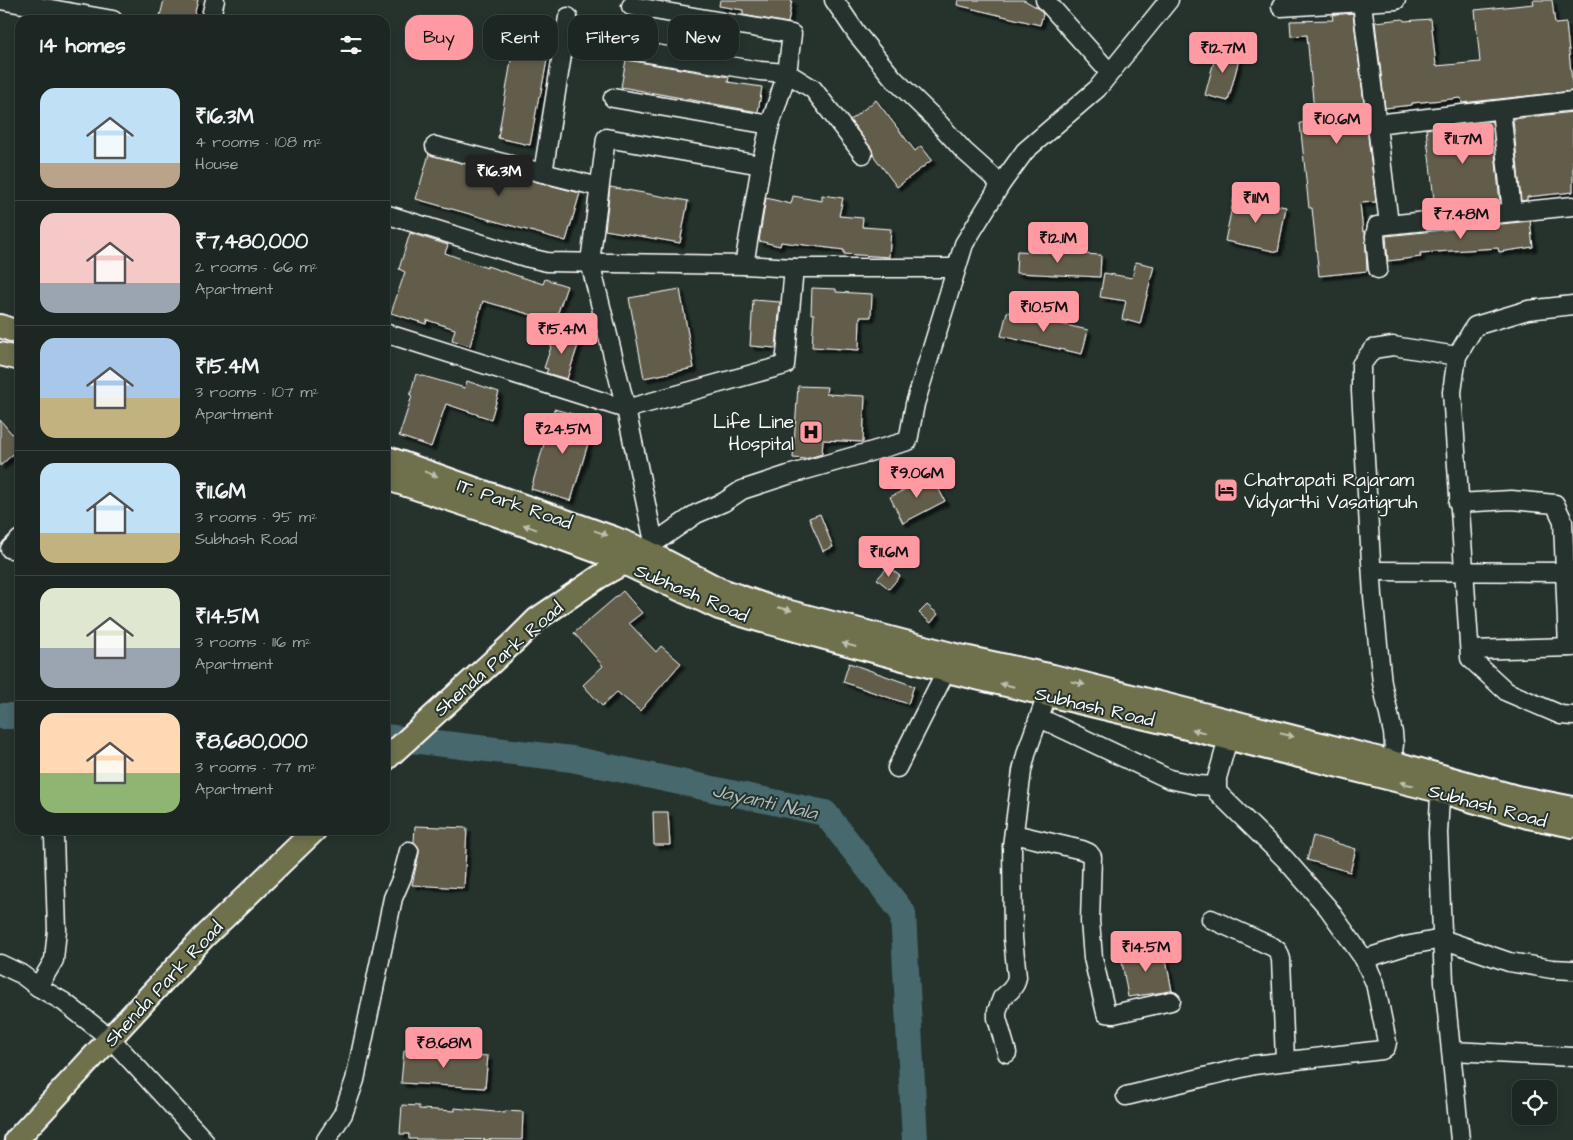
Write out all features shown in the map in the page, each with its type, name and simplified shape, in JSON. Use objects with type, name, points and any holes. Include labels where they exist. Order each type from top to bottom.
[{"type":"main road","points":[[0,326],[15,331]]},
{"type":"main road","points":[[0,354],[15,358]]},
{"type":"main road","name":"IT. Park Road","points":[[390,459],[649,546]]},
{"type":"main road","name":"IT. Park Road","points":[[390,480],[494,514],[607,555],[625,564]]},
{"type":"main road","name":"Shenda Park Road","points":[[390,756],[537,619],[599,577],[625,564],[649,546]]},
{"type":"main road","name":"Subhash Road","points":[[649,546],[709,585],[767,606],[951,663],[1441,784],[1573,808]]},
{"type":"main road","name":"Subhash Road","points":[[625,564],[719,608],[867,650],[951,663]]},
{"type":"main road","name":"Subhash Road","points":[[1241,736],[1392,762],[1441,784],[1528,817],[1573,826]]},
{"type":"main road","name":"Shenda Park Road","points":[[16,1140],[203,938],[310,835]]},
{"type":"street","points":[[0,0],[85,15]]},
{"type":"street","points":[[211,15],[214,0]]},
{"type":"street","points":[[834,0],[857,34],[893,78],[954,140],[1001,184]]},
{"type":"street","points":[[1045,0],[1110,73]]},
{"type":"street","points":[[761,165],[606,138],[590,262],[626,409],[649,546],[696,514],[724,502],[742,490],[788,474],[908,441],[915,404],[963,246],[1001,184],[1025,151],[1097,89],[1169,0]]},
{"type":"street","points":[[1281,7],[1396,0]]},
{"type":"street","points":[[1362,3],[1389,224]]},
{"type":"street","points":[[631,6],[792,34],[788,73],[770,125],[761,165],[744,265]]},
{"type":"street","points":[[543,173],[568,17]]},
{"type":"street","points":[[658,54],[760,71],[788,73],[813,89],[864,154]]},
{"type":"street","points":[[613,98],[770,125]]},
{"type":"street","points":[[1376,124],[1573,101]]},
{"type":"street","points":[[1501,110],[1512,212]]},
{"type":"street","points":[[435,146],[599,186]]},
{"type":"street","points":[[1378,269],[1375,231],[1377,226],[1573,206]]},
{"type":"street","points":[[390,216],[547,262],[744,265],[794,268],[956,268]]},
{"type":"street","points":[[390,335],[626,409],[785,366],[794,268]]},
{"type":"street","points":[[1573,305],[1528,310],[1475,326],[1458,356],[1452,392],[1458,503],[1465,571],[1470,658],[1507,692],[1562,715],[1573,716]]},
{"type":"street","points":[[1392,762],[1393,733],[1382,683],[1372,571],[1364,455],[1361,365],[1373,349],[1393,346],[1458,356]]},
{"type":"street","points":[[1458,503],[1511,500],[1555,504],[1563,521],[1571,647],[1470,650]]},
{"type":"street","points":[[1372,571],[1566,572]]},
{"type":"street","points":[[897,768],[951,663]]},
{"type":"street","points":[[1007,1054],[997,1011],[1002,998],[1011,990],[1017,977],[1013,938],[1012,852],[1014,834],[1022,771],[1027,751],[1050,686]]},
{"type":"street","points":[[1040,718],[1170,779],[1197,786],[1216,786]]},
{"type":"street","points":[[1126,1096],[1254,1065],[1377,1051],[1386,1047],[1386,1031],[1377,992],[1364,959],[1328,908],[1285,859],[1217,792],[1216,786],[1241,736]]},
{"type":"street","points":[[1441,784],[1438,832],[1442,939],[1445,993],[1460,1140]]},
{"type":"street","points":[[1014,834],[1082,850],[1089,853],[1092,857],[1090,921],[1093,958],[1106,1013],[1114,1014],[1170,1002]]},
{"type":"street","points":[[38,987],[54,960],[57,930],[54,837]]},
{"type":"street","points":[[326,1140],[343,1114],[355,1080],[393,898],[402,878],[409,850]]},
{"type":"street","points":[[1211,919],[1273,947],[1278,952],[1281,959],[1285,1060]]},
{"type":"street","points":[[1364,959],[1405,946],[1442,939],[1509,962],[1552,969],[1573,970]]},
{"type":"street","points":[[0,964],[22,974],[38,987],[64,1002],[111,1039],[204,1140]]},
{"type":"street","points":[[1452,1051],[1573,1057]]},
{"type":"building","points":[[164,0],[198,0],[194,15],[160,15]]},
{"type":"building","points":[[720,0],[792,0],[788,23],[743,15],[743,10],[719,6]]},
{"type":"building","points":[[958,0],[1024,0],[1038,8],[1043,14],[1040,25],[957,5]]},
{"type":"building","points":[[1533,0],[1552,0],[1555,24],[1566,23],[1573,91],[1462,103],[1461,98],[1385,108],[1375,22],[1431,19],[1436,66],[1480,62],[1475,10],[1534,4]]},
{"type":"building","points":[[1353,13],[1376,202],[1360,203],[1363,232],[1365,231],[1367,271],[1319,276],[1312,208],[1309,208],[1300,123],[1315,122],[1307,35],[1291,36],[1290,21],[1333,20],[1332,15]]},
{"type":"building","points":[[1218,46],[1241,52],[1228,101],[1205,95]]},
{"type":"building","points":[[511,60],[547,60],[530,145],[498,138]]},
{"type":"building","points":[[626,60],[729,77],[728,82],[762,87],[758,112],[621,87]]},
{"type":"building","points":[[876,100],[915,151],[921,146],[932,160],[897,187],[850,120]]},
{"type":"building","points":[[1573,112],[1573,192],[1527,197],[1527,200],[1521,201],[1513,119]]},
{"type":"building","points":[[1492,121],[1500,203],[1435,209],[1426,129]]},
{"type":"building","points":[[429,154],[580,193],[566,241],[416,199]]},
{"type":"building","points":[[610,187],[688,201],[680,243],[605,230]]},
{"type":"building","points":[[822,195],[843,198],[839,216],[863,218],[862,227],[891,229],[889,257],[844,254],[844,250],[781,242],[780,246],[759,241],[766,198],[791,204],[793,196],[822,201]]},
{"type":"building","points":[[1234,197],[1286,207],[1278,252],[1225,241]]},
{"type":"building","points":[[1530,221],[1533,247],[1499,252],[1498,248],[1420,253],[1421,257],[1388,261],[1386,236]]},
{"type":"building","points":[[410,233],[448,245],[445,253],[487,268],[487,266],[543,284],[545,279],[567,286],[554,324],[532,317],[532,315],[483,301],[470,346],[452,340],[455,329],[427,320],[426,324],[391,313],[405,272],[399,269]]},
{"type":"building","points":[[1017,251],[1101,255],[1100,277],[1016,273]]},
{"type":"building","points":[[1136,262],[1154,266],[1140,324],[1122,319],[1126,301],[1100,297],[1104,273],[1132,278]]},
{"type":"building","points":[[812,288],[836,289],[836,292],[872,294],[871,317],[860,317],[859,350],[812,347],[814,314],[811,314]]},
{"type":"building","points":[[680,289],[694,368],[644,378],[629,298]]},
{"type":"building","points":[[753,300],[780,302],[776,348],[750,346]]},
{"type":"building","points":[[1007,312],[1088,330],[1082,354],[1001,336]]},
{"type":"building","points":[[556,332],[580,339],[567,379],[546,373],[548,369],[544,368]]},
{"type":"building","points":[[416,374],[465,388],[467,381],[499,392],[491,419],[446,404],[431,447],[399,436],[412,396],[410,395]]},
{"type":"building","points":[[798,386],[827,387],[826,394],[865,396],[863,442],[823,440],[822,454],[805,459],[793,458]]},
{"type":"building","points":[[554,409],[595,420],[571,501],[531,489]]},
{"type":"building","points":[[0,420],[15,437],[15,452],[0,466]]},
{"type":"building","points":[[932,476],[945,501],[903,523],[890,497]]},
{"type":"building","points":[[820,514],[833,547],[823,551],[809,518]]},
{"type":"building","points":[[888,567],[900,576],[889,589],[877,579]]},
{"type":"building","points":[[623,591],[642,613],[629,623],[656,652],[661,646],[681,663],[640,711],[617,692],[602,706],[583,685],[603,666],[574,633]]},
{"type":"building","points":[[927,605],[938,614],[931,623],[919,613]]},
{"type":"building","points":[[849,663],[914,686],[908,704],[843,682]]},
{"type":"building","points":[[653,812],[668,812],[670,845],[654,845]]},
{"type":"building","points":[[415,826],[467,828],[464,888],[412,885],[419,853],[419,848],[414,842]]},
{"type":"building","points":[[1313,836],[1356,849],[1350,872],[1307,860]]},
{"type":"building","points":[[1164,949],[1172,991],[1128,997],[1121,956]]},
{"type":"building","points":[[404,1050],[488,1056],[485,1088],[401,1083]]},
{"type":"building","points":[[402,1105],[419,1106],[419,1109],[455,1111],[455,1108],[505,1113],[505,1111],[523,1112],[522,1140],[409,1139],[409,1134],[400,1134]]},
{"type":"waterway","name":"Jayanti Nala","points":[[0,716],[15,716]]},
{"type":"waterway","name":"Jayanti Nala","points":[[390,738],[572,759],[825,813],[903,913],[915,1140]]},
{"type":"place","name":"Life Line Hospital","points":[[811,432]]},
{"type":"place","name":"Chatrapati Rajaram Vidyarthi Vasatigruh","points":[[1226,490]]}]
